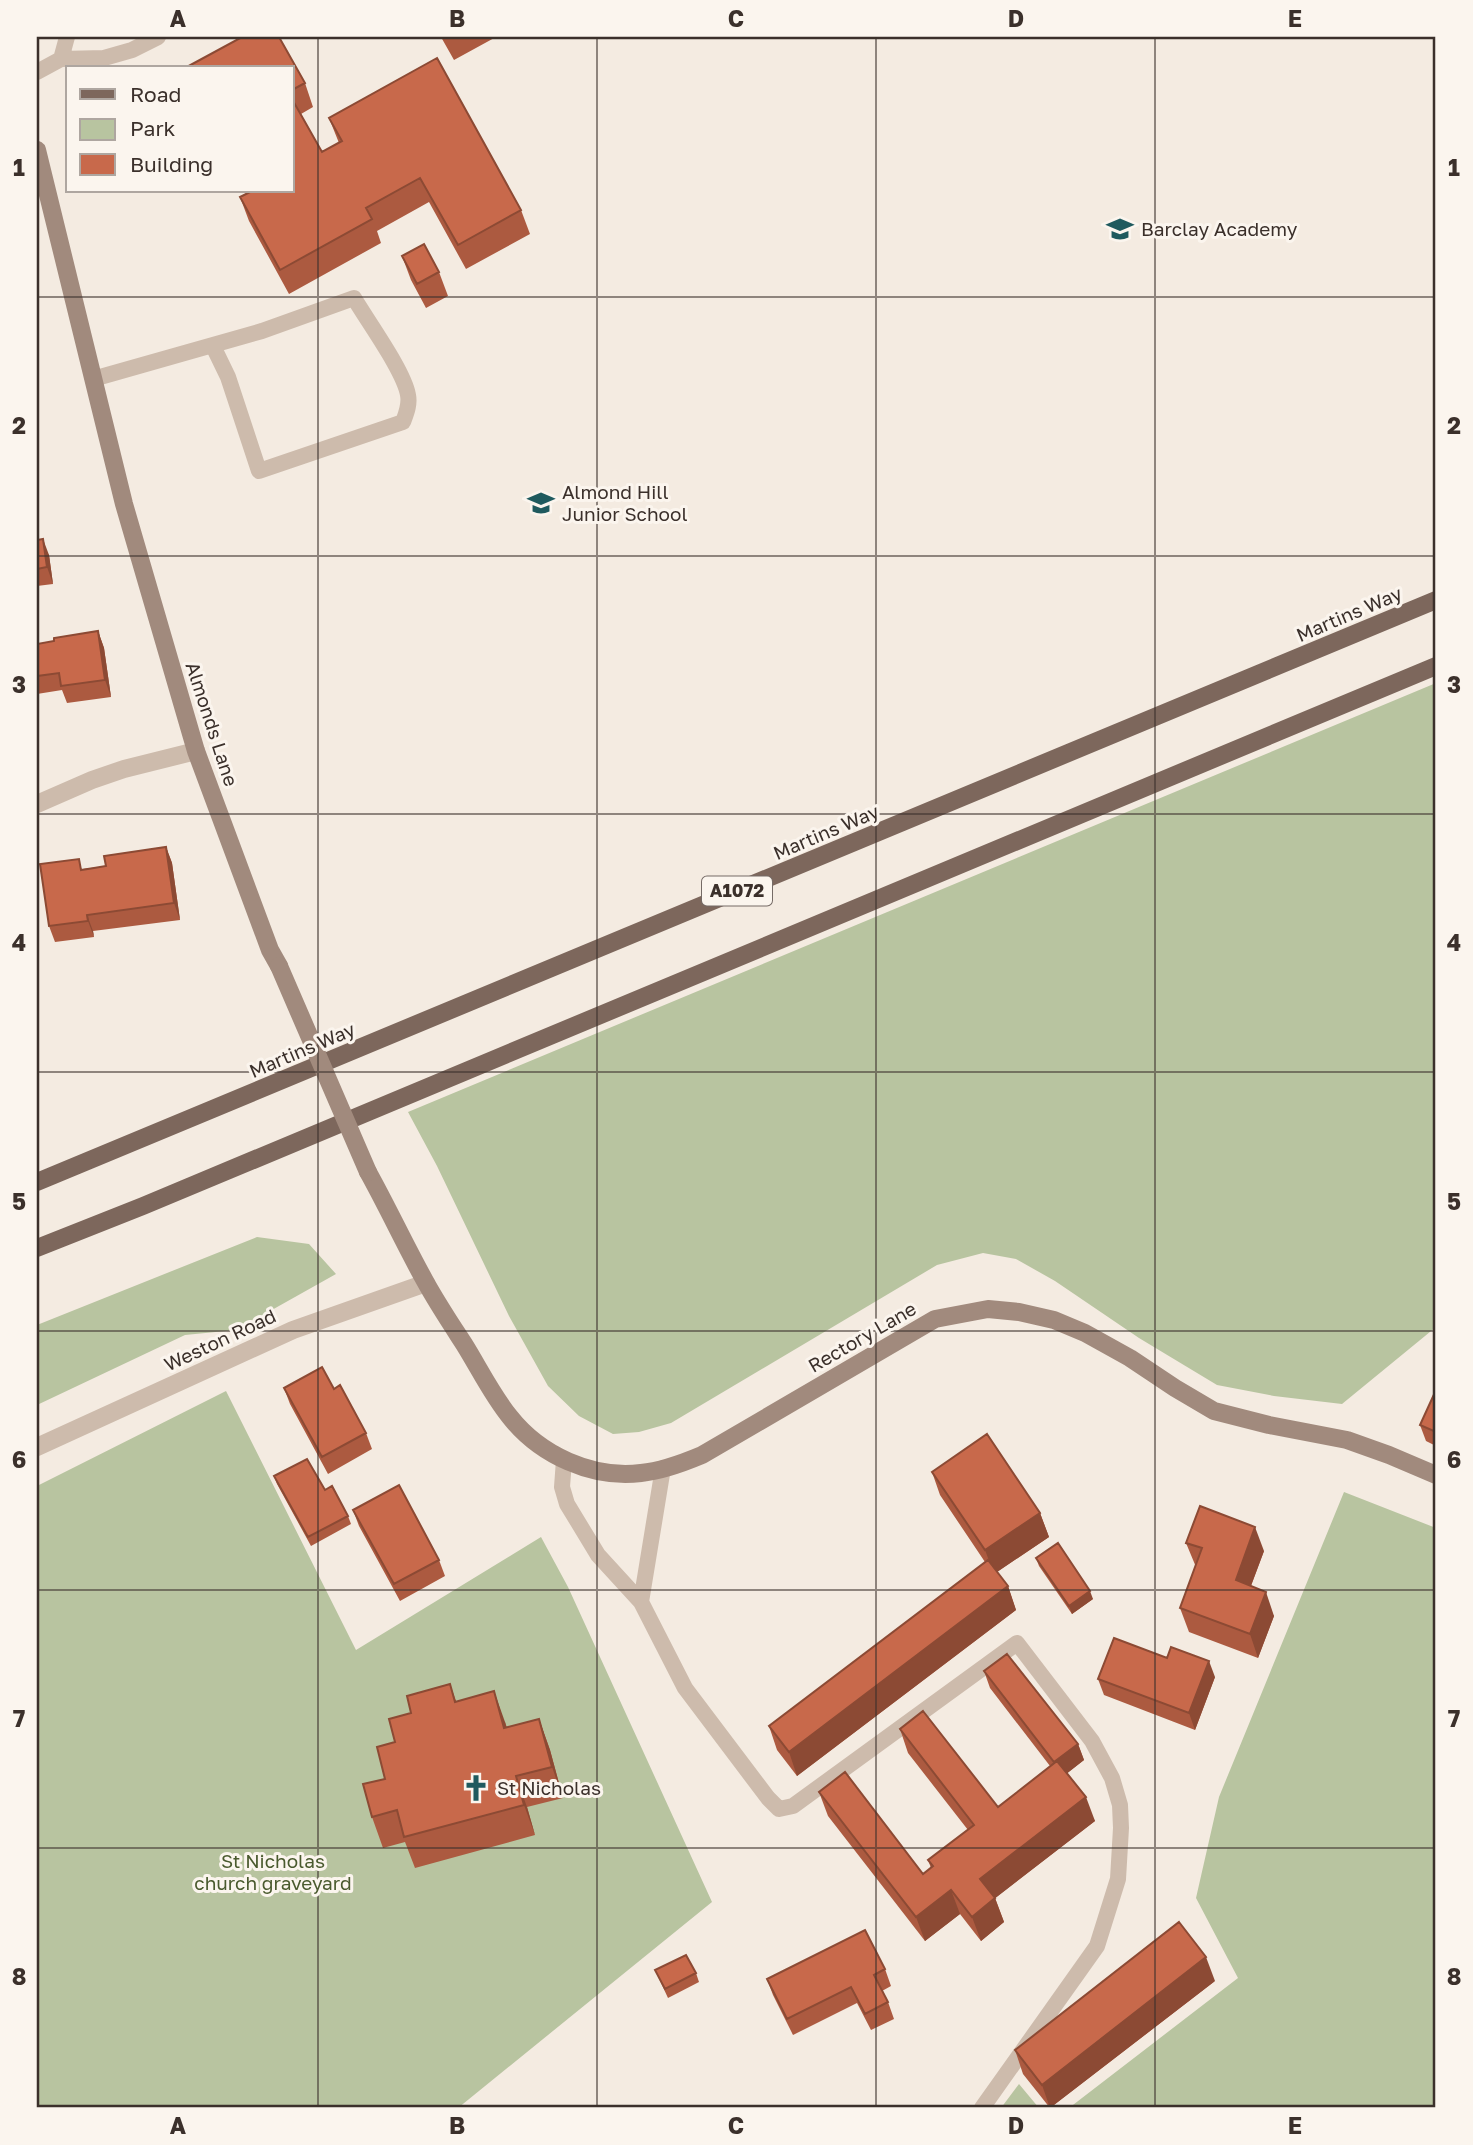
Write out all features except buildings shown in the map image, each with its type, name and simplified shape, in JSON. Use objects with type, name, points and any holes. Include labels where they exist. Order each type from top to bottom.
[{"type":"main road","name":"Martins Way","points":[[37,1182],[1436,600]]},
{"type":"main road","points":[[37,1248],[1436,666]]},
{"type":"street","name":"Almonds Lane","points":[[37,149],[124,503],[196,751],[270,950],[369,1172],[426,1283]]},
{"type":"street","points":[[37,804],[124,769],[196,751]]},
{"type":"street","name":"Weston Road","points":[[37,1447],[293,1330],[426,1283]]},
{"type":"street","name":"Rectory Lane","points":[[426,1283],[509,1416],[529,1438],[564,1460],[593,1470],[641,1473],[702,1455],[935,1319],[988,1309],[1055,1320],[1085,1333],[1130,1357],[1214,1411],[1347,1440],[1436,1475]]},
{"type":"lane","points":[[61,59],[68,37]]},
{"type":"lane","points":[[37,72],[61,59],[104,58],[132,50],[158,37]]},
{"type":"lane","points":[[93,379],[262,331],[354,298],[402,376],[409,396],[408,409],[403,422],[259,471],[228,377],[213,346]]},
{"type":"lane","points":[[564,1460],[562,1487],[567,1504],[598,1555],[641,1602],[685,1688],[779,1809],[793,1806],[1017,1643],[1092,1741],[1112,1777],[1120,1805],[1118,1879],[1110,1908],[1097,1946],[982,2108]]},
{"type":"lane","points":[[641,1602],[663,1468]]},
{"type":"green space","points":[[1436,683],[1436,1327],[1342,1404],[1274,1396],[1217,1385],[1016,1259],[983,1253],[937,1265],[671,1423],[639,1432],[613,1434],[579,1416],[548,1386],[509,1316],[408,1112]]},
{"type":"green space","points":[[257,1237],[309,1244],[336,1274],[236,1330],[185,1335],[37,1405],[37,1325]]},
{"type":"green space","name":"St Nicholas church graveyard","points":[[226,1391],[356,1650],[541,1537],[568,1587],[712,1902],[458,2108],[37,2108],[37,1486]]},
{"type":"green space","points":[[1344,1492],[1436,1528],[1436,2108],[1069,2108],[1238,1978],[1196,1898],[1219,1797]]},
{"type":"green space","points":[[1019,2084],[1039,2108],[1001,2108]]},
{"type":"place","name":"Barclay Academy","points":[[1120,229]]},
{"type":"place","name":"Almond Hill Junior School","points":[[541,503]]},
{"type":"place","name":"St Nicholas","points":[[476,1788]]}]
